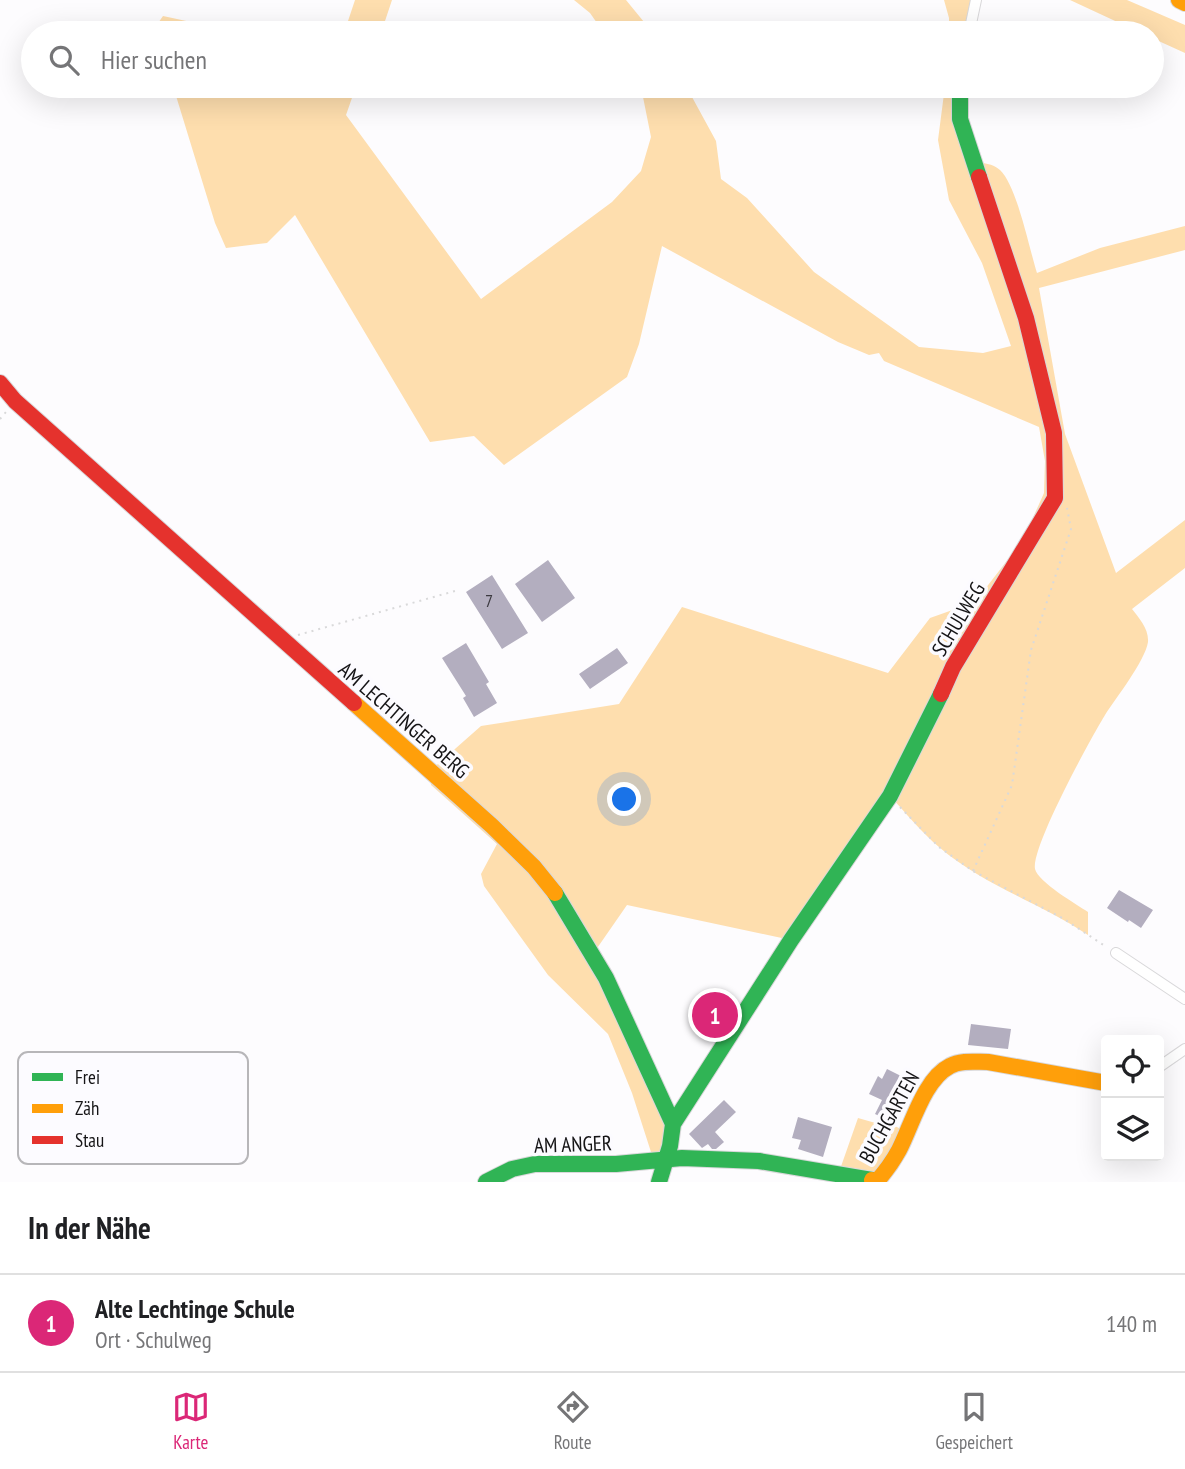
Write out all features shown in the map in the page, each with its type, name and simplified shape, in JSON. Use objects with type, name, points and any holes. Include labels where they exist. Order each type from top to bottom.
[{"type":"main road","points":[[1178,0],[1185,3]]},
{"type":"main road","points":[[960,98],[960,119],[1026,318],[1054,433],[1055,498]]},
{"type":"main road","name":"AM LECHTINGER BERG","points":[[0,383],[15,401],[492,826],[553,890],[606,978],[673,1124]]},
{"type":"main road","name":"SCHULWEG","points":[[673,1124],[791,940],[890,796],[953,667],[1055,498]]},
{"type":"main road","name":"BUCHGARTEN","points":[[664,1161],[682,1158],[759,1161],[877,1181],[894,1161],[929,1087],[939,1073],[956,1063],[998,1065],[1101,1082]]},
{"type":"main road","points":[[659,1182],[664,1161],[670,1151],[673,1124]]},
{"type":"main road","name":"AM ANGER","points":[[486,1182],[512,1169],[535,1164],[664,1161]]},
{"type":"street","points":[[972,21],[976,0]]},
{"type":"street","points":[[1116,953],[1185,999]]},
{"type":"street","points":[[1164,1064],[1185,1049]]},
{"type":"path","points":[[973,872],[1012,785],[1031,650],[1071,529],[1067,507],[1055,498]]},
{"type":"path","points":[[281,640],[455,591]]},
{"type":"path","points":[[890,796],[939,847],[973,872],[1064,919],[1116,953]]},
{"type":"shaded area","points":[[355,0],[392,0],[385,21],[348,21]]},
{"type":"shaded area","points":[[574,0],[626,0],[643,21],[596,21]]},
{"type":"shaded area","points":[[944,0],[976,0],[972,21],[949,21]]},
{"type":"shaded area","points":[[1070,0],[1127,0],[1185,25],[1185,53],[1164,43],[1164,21],[1115,21]]},
{"type":"shaded area","points":[[163,16],[186,21],[160,21]]},
{"type":"shaded area","points":[[177,98],[352,98],[346,115],[481,299],[612,202],[641,171],[651,137],[643,98],[693,98],[716,141],[721,179],[747,198],[814,272],[919,347],[983,353],[1011,346],[982,263],[949,200],[938,140],[943,98],[962,98],[974,163],[988,164],[1000,170],[1012,189],[1037,273],[1100,248],[1185,226],[1185,250],[1039,288],[1065,434],[1116,573],[1185,520],[1185,568],[1132,609],[1147,633],[1146,650],[1076,768],[1036,857],[1035,869],[1043,880],[1088,912],[1088,935],[956,860],[926,835],[890,796],[791,940],[627,905],[593,954],[673,1124],[670,1151],[616,1164],[651,1152],[632,1093],[608,1034],[548,975],[484,886],[481,874],[497,844],[431,785],[430,771],[481,726],[619,704],[682,607],[888,673],[930,618],[975,602],[1027,531],[1044,493],[1045,461],[1039,427],[884,361],[879,353],[869,355],[838,342],[662,246],[639,344],[627,377],[504,465],[474,436],[430,442],[295,215],[267,243],[226,248],[215,223]]},
{"type":"shaded area","points":[[858,1118],[886,1126],[890,1124],[908,1132],[877,1181],[838,1175]]},
{"type":"building","points":[[548,560],[575,598],[542,622],[515,584]]},
{"type":"building","points":[[492,575],[528,633],[502,649],[466,592]]},
{"type":"building","points":[[466,643],[489,682],[486,684],[497,703],[474,717],[463,698],[466,696],[442,658]]},
{"type":"building","points":[[617,648],[628,663],[590,689],[579,674]]},
{"type":"building","points":[[1119,890],[1153,910],[1141,928],[1107,908]]},
{"type":"building","points":[[717,997],[732,1007],[714,1034],[699,1024]]},
{"type":"building","points":[[971,1024],[1011,1029],[1008,1049],[968,1045]]},
{"type":"building","points":[[887,1069],[907,1079],[894,1105],[897,1107],[890,1121],[875,1114],[882,1100],[869,1094],[878,1076],[882,1079]]},
{"type":"building","points":[[724,1100],[736,1112],[715,1132],[724,1142],[716,1149],[712,1149],[708,1144],[702,1148],[689,1134]]},
{"type":"building","points":[[798,1117],[832,1127],[823,1157],[798,1149],[801,1140],[792,1138]]},
{"type":"traffic: fast","points":[[960,98],[960,119],[979,177]]},
{"type":"traffic: fast","points":[[673,1124],[791,940],[890,796],[941,694]]},
{"type":"traffic: fast","points":[[555,893],[606,978],[673,1124],[670,1146],[659,1182]]},
{"type":"traffic: fast","points":[[486,1182],[512,1169],[535,1164],[616,1164],[682,1158],[759,1161],[872,1180]]},
{"type":"traffic: slow","points":[[1179,0],[1185,3]]},
{"type":"traffic: slow","points":[[354,703],[492,826],[534,867],[555,893]]},
{"type":"traffic: slow","points":[[872,1180],[877,1181],[894,1158],[933,1081],[954,1064],[988,1062],[1101,1082]]},
{"type":"traffic: jam","points":[[941,694],[953,667],[1055,498],[1054,433],[1026,318],[979,177]]},
{"type":"traffic: jam","points":[[0,383],[15,401],[354,703]]},
{"type":"place","name":"Alte Lechtinge Schule","points":[[715,1015]]}]
